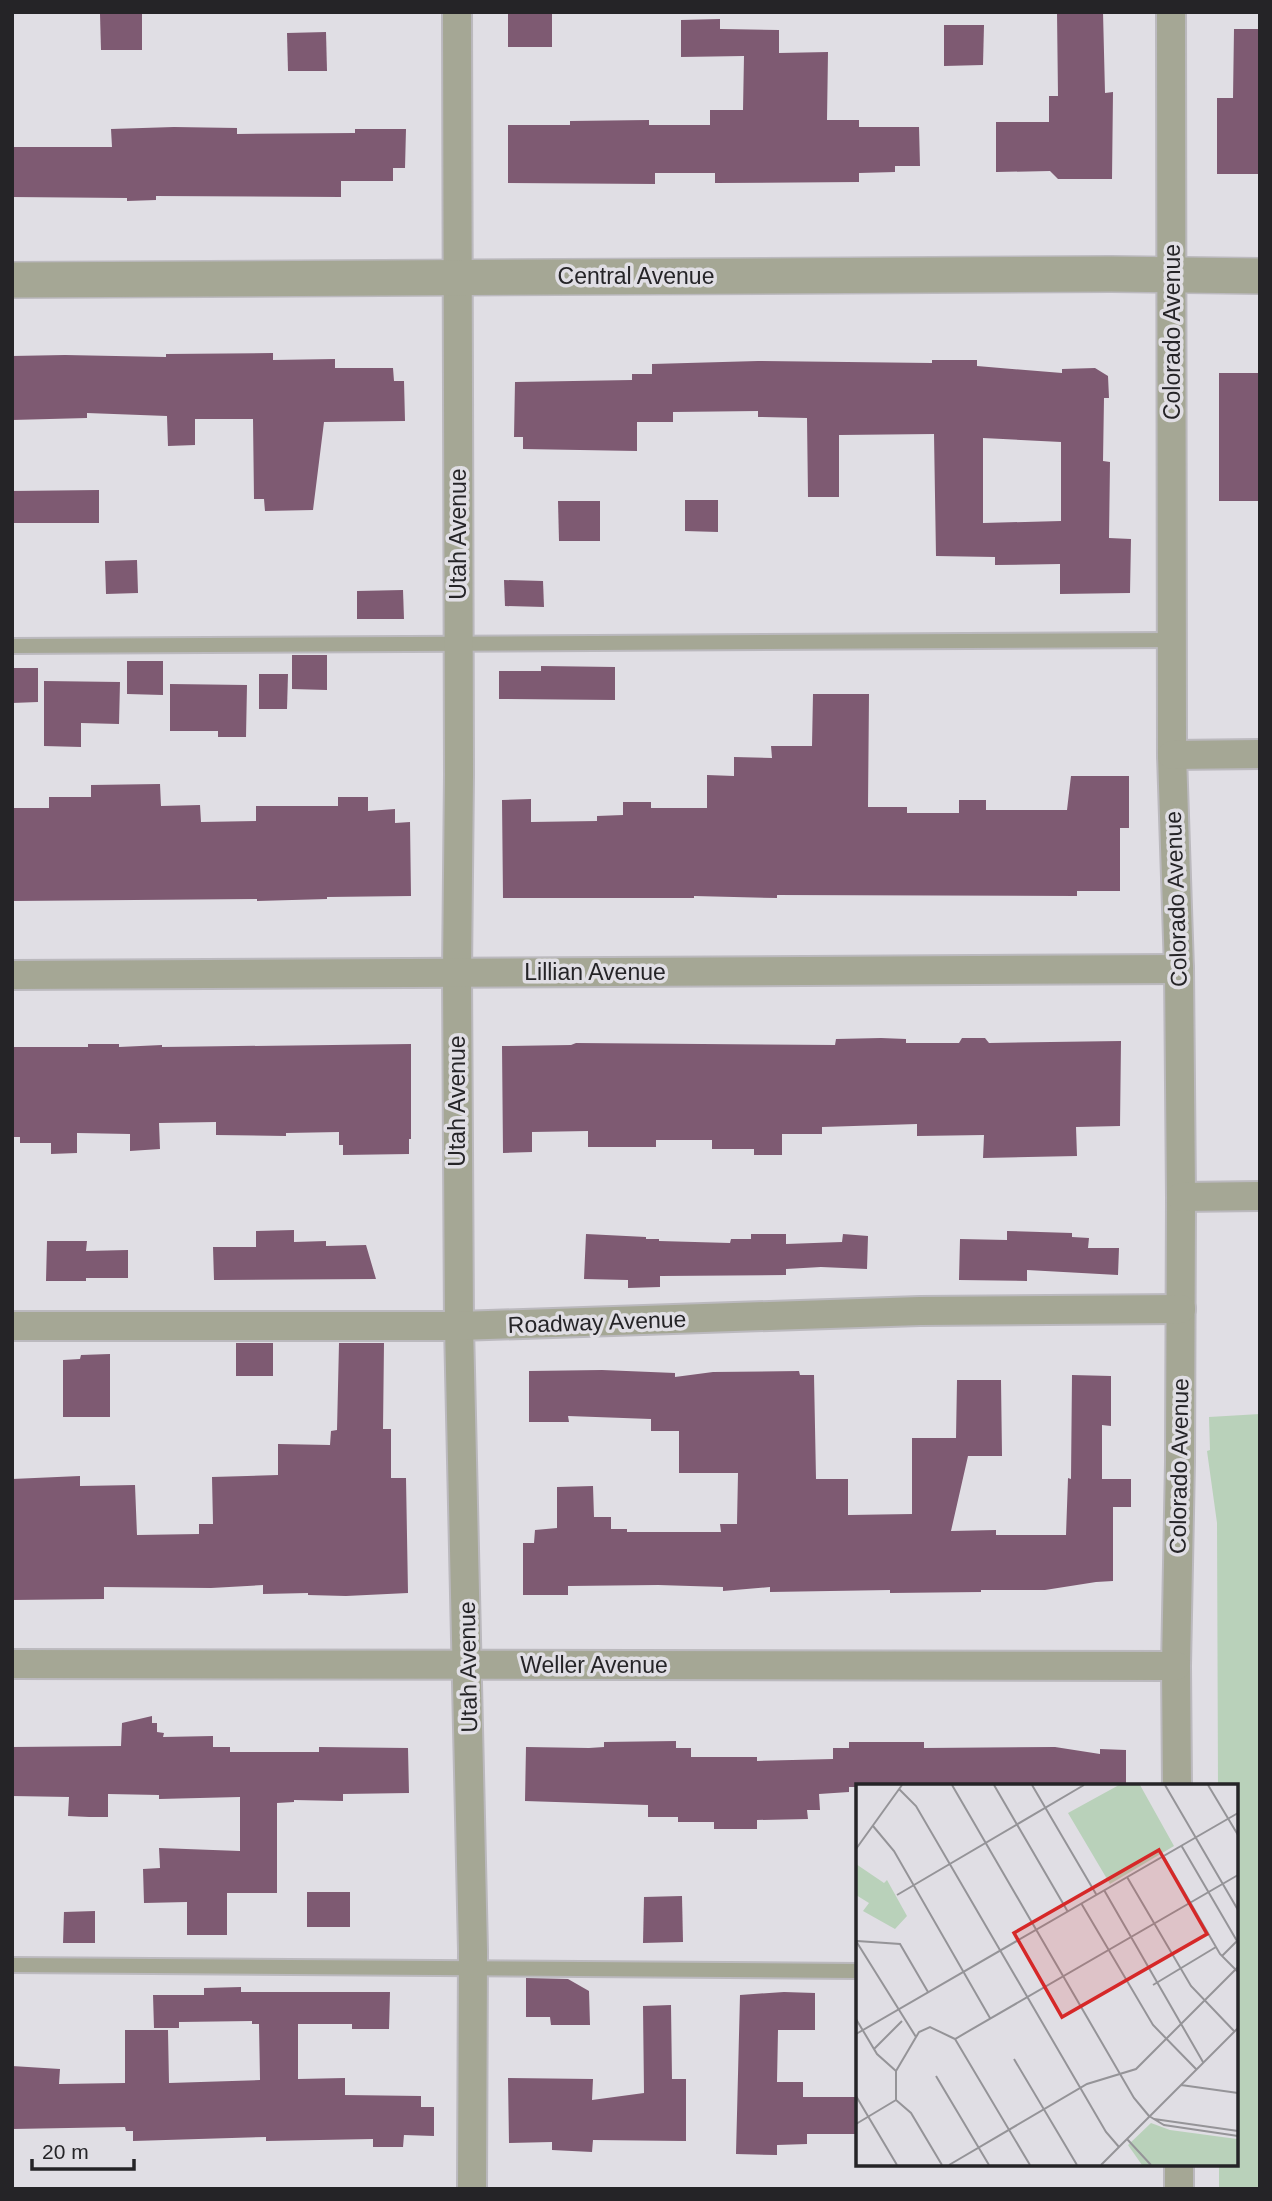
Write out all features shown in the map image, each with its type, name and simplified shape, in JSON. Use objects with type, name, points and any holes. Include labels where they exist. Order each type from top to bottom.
[{"type":"street","name":"Utah Avenue","points":[[457,12],[459,1326],[468,1664],[472,2189]]},
{"type":"street","name":"Colorado Avenue","points":[[1171,12],[1172,754],[1179,969],[1181,1197],[1177,1784]]},
{"type":"street","name":"Central Avenue","points":[[12,280],[457,276],[1260,276]]},
{"type":"street","points":[[1172,754],[1260,754]]},
{"type":"street","name":"Lillian Avenue","points":[[12,975],[1179,969]]},
{"type":"street","points":[[1181,1197],[1260,1196]]},
{"type":"street","name":"Roadway Avenue","points":[[12,1326],[459,1326],[920,1311],[1181,1310]]},
{"type":"street","name":"Weller Avenue","points":[[12,1664],[1176,1666]]},
{"type":"street","points":[[1179,2166],[1179,2189]]},
{"type":"lane","points":[[12,646],[1172,640]]},
{"type":"lane","points":[[12,1965],[856,1971]]},
{"type":"green space","points":[[1260,1414],[1260,2189],[1219,2189],[1219,2166],[1237,2166],[1237,1784],[1218,1784],[1217,1523],[1207,1451],[1210,1450],[1209,1417]]},
{"type":"building","points":[[508,12],[552,12],[552,47],[508,47]]},
{"type":"building","points":[[1057,12],[1103,12],[1105,93],[1113,92],[1112,179],[1058,179],[1050,171],[996,172],[996,122],[1049,122],[1049,96],[1058,96]]},
{"type":"building","points":[[100,14],[142,14],[142,50],[101,50]]},
{"type":"building","points":[[720,19],[720,29],[779,30],[779,53],[828,52],[827,120],[859,120],[859,127],[919,127],[920,166],[895,166],[895,172],[859,173],[859,182],[715,183],[715,173],[655,173],[655,184],[508,183],[508,125],[570,125],[570,121],[649,120],[649,125],[710,125],[710,110],[743,110],[744,56],[681,57],[681,20]]},
{"type":"building","points":[[944,25],[984,25],[983,65],[944,66]]},
{"type":"building","points":[[1234,29],[1260,29],[1260,174],[1217,174],[1217,98],[1233,98]]},
{"type":"building","points":[[326,32],[327,71],[288,71],[287,33]]},
{"type":"building","points":[[237,128],[237,134],[355,133],[355,129],[406,129],[405,168],[393,168],[393,181],[341,181],[341,197],[156,196],[156,200],[127,201],[127,198],[12,197],[12,147],[112,147],[111,129]]},
{"type":"building","points":[[273,353],[273,360],[335,359],[335,368],[393,368],[394,381],[404,381],[405,421],[324,422],[313,510],[265,511],[264,499],[254,499],[253,419],[195,419],[195,445],[168,446],[167,416],[87,413],[87,418],[12,420],[12,356],[166,357],[166,354]]},
{"type":"building","points":[[932,360],[977,360],[977,366],[1062,373],[1062,369],[1095,368],[1108,376],[1109,398],[1104,398],[1103,461],[1110,462],[1109,538],[1131,539],[1130,593],[1060,594],[1060,564],[995,565],[995,557],[936,556],[934,434],[839,435],[839,497],[808,497],[807,418],[758,417],[758,411],[673,412],[673,422],[637,422],[637,451],[523,449],[523,437],[514,437],[515,382],[632,380],[632,374],[652,374],[652,364],[758,361],[932,363]],"holes":[[[983,438],[1061,442],[1061,521],[983,523]]]},
{"type":"building","points":[[1219,373],[1260,373],[1260,501],[1219,501]]},
{"type":"building","points":[[99,490],[99,523],[12,523],[12,491]]},
{"type":"building","points":[[685,500],[718,500],[718,532],[685,531]]},
{"type":"building","points":[[558,501],[600,501],[600,541],[559,541]]},
{"type":"building","points":[[137,560],[138,593],[106,594],[105,561]]},
{"type":"building","points":[[504,580],[543,581],[544,607],[505,606]]},
{"type":"building","points":[[403,590],[404,619],[357,619],[357,591]]},
{"type":"building","points":[[292,655],[327,655],[327,690],[292,689]]},
{"type":"building","points":[[127,661],[163,661],[163,695],[127,694]]},
{"type":"building","points":[[541,666],[615,667],[615,700],[499,699],[499,671],[541,671]]},
{"type":"building","points":[[12,668],[38,668],[38,702],[12,703]]},
{"type":"building","points":[[259,674],[288,674],[287,709],[259,709]]},
{"type":"building","points":[[44,681],[120,682],[119,724],[81,723],[81,747],[44,746]]},
{"type":"building","points":[[170,684],[247,685],[246,737],[218,737],[218,731],[170,731]]},
{"type":"building","points":[[813,694],[869,694],[868,807],[907,807],[907,813],[959,813],[959,800],[986,800],[986,810],[1067,810],[1071,776],[1129,776],[1129,828],[1120,828],[1120,891],[1077,891],[1077,896],[503,898],[502,800],[531,799],[531,822],[597,821],[597,816],[623,815],[623,802],[651,802],[651,808],[707,808],[707,775],[734,776],[734,757],[772,758],[771,746],[812,746]]},
{"type":"building","points":[[160,784],[161,806],[200,805],[201,822],[256,821],[256,806],[338,806],[338,797],[368,797],[368,811],[395,809],[395,823],[410,822],[411,896],[257,901],[12,901],[12,808],[49,808],[49,797],[91,797],[91,785]]},
{"type":"building","points":[[962,1038],[985,1038],[989,1043],[1121,1041],[1120,1126],[1076,1127],[1077,1156],[983,1158],[984,1135],[917,1136],[917,1124],[822,1127],[822,1134],[782,1134],[782,1155],[754,1155],[754,1149],[712,1149],[712,1140],[656,1140],[656,1147],[588,1147],[588,1131],[532,1132],[532,1152],[503,1153],[502,1046],[576,1043],[835,1045],[836,1039],[906,1039],[906,1043],[959,1043]]},
{"type":"building","points":[[88,1044],[162,1047],[411,1044],[409,1154],[343,1155],[343,1145],[339,1145],[339,1132],[286,1133],[286,1136],[216,1135],[216,1122],[159,1123],[160,1149],[130,1151],[130,1134],[77,1133],[77,1153],[51,1154],[51,1143],[20,1143],[20,1137],[12,1137],[12,1047],[88,1047]]},
{"type":"building","points":[[294,1230],[294,1242],[326,1241],[326,1246],[366,1245],[376,1279],[214,1280],[213,1247],[256,1247],[256,1231]]},
{"type":"building","points":[[1007,1231],[1072,1233],[1072,1237],[1089,1238],[1088,1248],[1119,1248],[1118,1275],[1027,1270],[1027,1281],[959,1280],[960,1239],[1007,1240]]},
{"type":"building","points":[[586,1234],[646,1237],[659,1241],[730,1243],[731,1239],[751,1239],[751,1234],[786,1234],[786,1244],[842,1242],[843,1234],[868,1236],[867,1269],[821,1267],[786,1269],[786,1275],[660,1276],[660,1287],[628,1288],[628,1280],[584,1279]]},
{"type":"building","points":[[47,1241],[87,1241],[86,1251],[128,1250],[128,1278],[46,1281]]},
{"type":"building","points":[[236,1343],[273,1343],[273,1376],[236,1376]]},
{"type":"building","points":[[339,1343],[384,1343],[383,1429],[391,1429],[391,1478],[406,1478],[408,1593],[346,1596],[263,1594],[263,1585],[211,1588],[104,1587],[104,1599],[12,1600],[12,1479],[80,1476],[80,1486],[135,1485],[137,1535],[199,1534],[199,1524],[213,1524],[212,1477],[278,1475],[278,1444],[330,1445],[331,1431],[337,1430]]},
{"type":"building","points":[[110,1354],[110,1417],[63,1417],[63,1360],[80,1359],[81,1355]]},
{"type":"building","points":[[529,1371],[675,1373],[675,1377],[713,1372],[799,1371],[800,1375],[814,1375],[816,1479],[848,1479],[848,1515],[912,1514],[912,1438],[956,1438],[957,1380],[1001,1380],[1002,1456],[968,1456],[951,1531],[996,1530],[996,1535],[1066,1535],[1068,1478],[1071,1479],[1072,1375],[1111,1376],[1111,1426],[1102,1425],[1102,1479],[1131,1479],[1131,1507],[1113,1507],[1113,1581],[1045,1590],[890,1593],[890,1590],[770,1592],[770,1587],[723,1591],[723,1587],[568,1586],[568,1595],[523,1595],[523,1543],[534,1543],[535,1530],[557,1528],[557,1487],[593,1486],[594,1517],[611,1517],[611,1529],[627,1529],[627,1532],[721,1532],[720,1524],[737,1524],[738,1473],[679,1473],[679,1431],[651,1431],[651,1419],[568,1416],[569,1422],[529,1422]]},
{"type":"building","points":[[152,1716],[152,1723],[157,1723],[157,1732],[164,1733],[163,1737],[213,1736],[213,1747],[230,1747],[230,1752],[319,1752],[319,1747],[408,1748],[409,1793],[343,1794],[343,1801],[294,1800],[277,1803],[277,1893],[227,1893],[227,1935],[187,1935],[187,1902],[144,1903],[143,1869],[160,1868],[159,1848],[240,1851],[240,1797],[159,1799],[159,1795],[108,1794],[108,1817],[89,1817],[68,1816],[69,1797],[12,1796],[12,1747],[121,1746],[122,1723]]},
{"type":"building","points":[[676,1741],[676,1748],[691,1748],[691,1757],[757,1757],[757,1761],[833,1759],[833,1748],[849,1748],[849,1742],[924,1742],[924,1748],[1055,1747],[1100,1754],[1100,1749],[1126,1750],[1126,1784],[856,1784],[856,1787],[849,1787],[849,1792],[819,1794],[820,1810],[807,1810],[808,1819],[757,1820],[757,1829],[714,1829],[714,1822],[678,1822],[678,1817],[648,1817],[648,1805],[525,1801],[526,1747],[589,1748],[604,1747],[604,1742]]},
{"type":"building","points":[[307,1892],[350,1892],[350,1927],[307,1927]]},
{"type":"building","points":[[682,1896],[683,1942],[643,1943],[644,1897]]},
{"type":"building","points":[[95,1911],[95,1943],[63,1943],[64,1912]]},
{"type":"building","points":[[526,1978],[568,1979],[589,1991],[590,2025],[551,2025],[550,2017],[526,2017]]},
{"type":"building","points":[[241,1987],[241,1992],[390,1992],[389,2029],[352,2029],[352,2024],[298,2024],[298,2079],[345,2078],[345,2095],[421,2096],[421,2107],[434,2107],[434,2136],[404,2135],[403,2147],[373,2147],[373,2139],[266,2141],[266,2137],[133,2141],[133,2131],[126,2131],[125,2127],[12,2129],[12,2066],[60,2069],[59,2084],[125,2083],[125,2030],[168,2030],[169,2083],[260,2080],[259,2024],[252,2024],[252,2021],[179,2022],[179,2028],[154,2028],[153,1995],[204,1995],[204,1988]]},
{"type":"building","points":[[815,1993],[815,2030],[778,2030],[777,2082],[803,2082],[803,2097],[856,2097],[856,2134],[807,2134],[807,2144],[777,2145],[777,2155],[736,2154],[740,1995]]},
{"type":"building","points":[[671,2005],[672,2079],[686,2079],[686,2141],[593,2140],[592,2152],[552,2150],[552,2142],[509,2143],[508,2078],[593,2079],[592,2100],[644,2093],[643,2006]]}]
